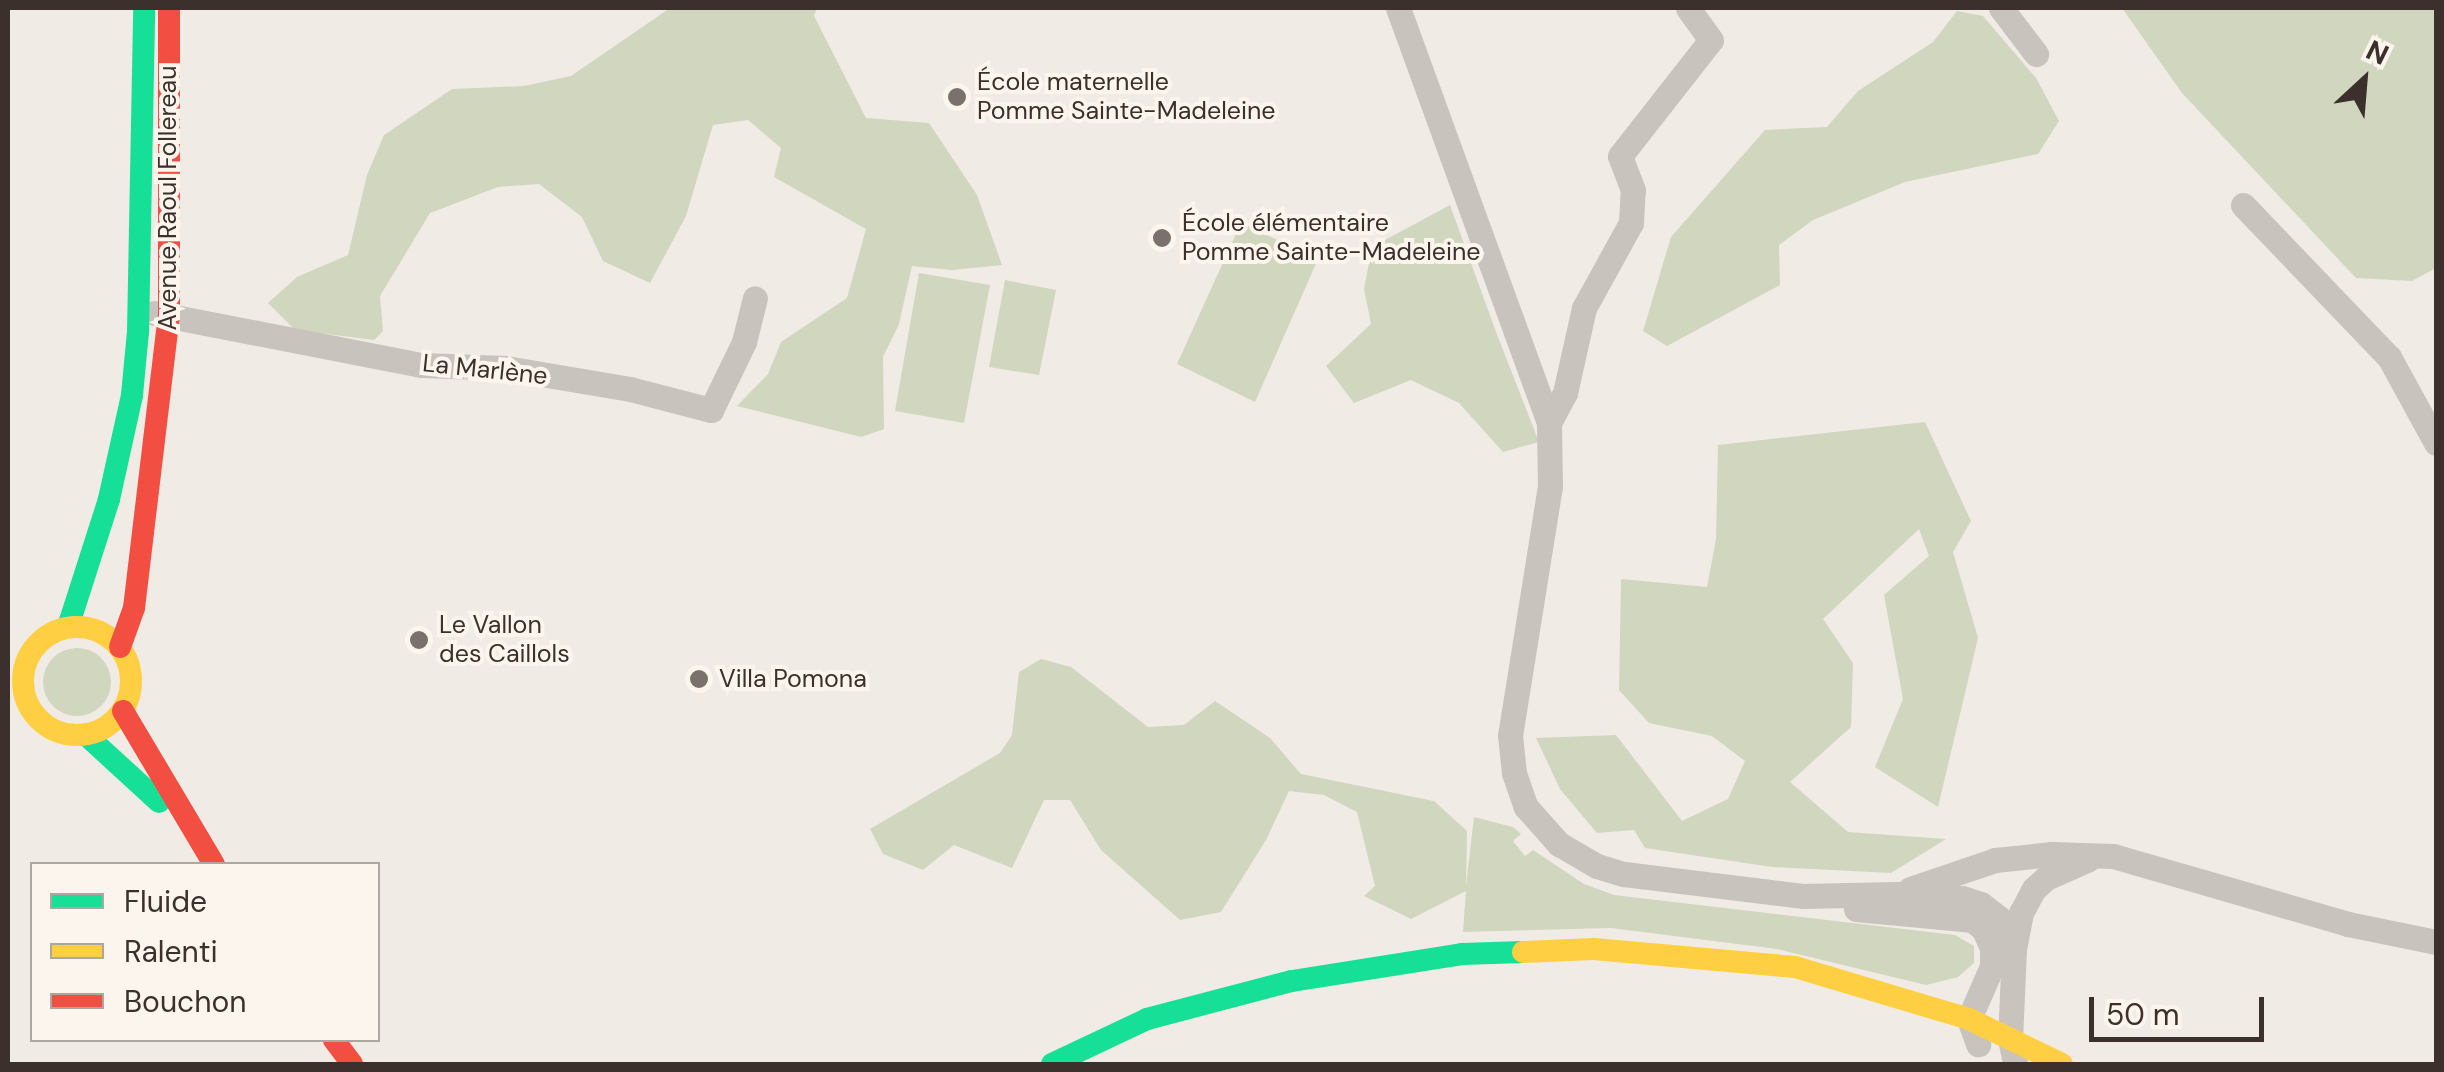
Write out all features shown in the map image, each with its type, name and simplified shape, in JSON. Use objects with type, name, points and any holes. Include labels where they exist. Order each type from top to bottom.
[{"type":"main road","name":"Avenue Raoul Follereau","points":[[68,628],[108,499],[132,396],[139,311],[144,8]]},
{"type":"main road","name":"Avenue Raoul Follereau","points":[[120,647],[134,608],[170,316],[170,8]]},
{"type":"main road","points":[[108,499],[146,507]]},
{"type":"main road","points":[[68,628],[96,630],[120,647],[132,685],[123,711],[113,722],[86,735],[56,731],[17,697],[23,678],[18,658],[44,638],[68,628]]},
{"type":"main road","points":[[123,711],[213,862]]},
{"type":"main road","points":[[86,735],[200,844]]},
{"type":"main road","points":[[1052,1064],[1148,1020],[1292,980],[1388,962],[1500,951],[1594,949],[1714,961],[1909,1018],[1973,1032],[2015,1055],[2062,1064]]},
{"type":"main road","points":[[336,1042],[352,1064]]},
{"type":"street","points":[[1398,8],[1549,423],[1550,486],[1510,735],[1514,772],[1526,808],[1559,844],[1610,870],[1802,896],[1896,894],[1962,898],[1977,912],[1993,957],[1973,1032]]},
{"type":"street","points":[[1549,423],[1564,393],[1584,308],[1632,223],[1633,190],[1620,156],[1711,40],[1688,8]]},
{"type":"street","points":[[2001,8],[2036,54]]},
{"type":"street","points":[[2243,205],[2389,357],[2436,443]]},
{"type":"street","name":"La Marlène","points":[[139,311],[421,364],[506,368],[630,389],[710,410],[744,342],[755,298]]},
{"type":"street","points":[[1977,912],[1995,876],[2023,856]]},
{"type":"street","points":[[1896,894],[1996,860],[2096,856],[2145,863],[2348,924],[2436,942]]},
{"type":"street","points":[[1977,912],[2096,856]]},
{"type":"street","points":[[2015,1055],[2014,948],[2021,913],[2046,878]]},
{"type":"street","points":[[1802,896],[1838,908],[1977,912],[1999,918],[2014,948]]},
{"type":"green space","points":[[670,8],[817,8],[814,16],[866,118],[929,123],[977,195],[1002,265],[952,270],[912,266],[899,324],[883,357],[884,429],[861,437],[737,406],[768,374],[781,342],[847,298],[866,229],[774,177],[781,148],[748,120],[713,125],[686,216],[650,283],[603,261],[582,217],[539,184],[498,187],[430,213],[380,296],[383,331],[374,340],[295,330],[268,303],[297,277],[348,255],[367,175],[384,135],[452,89],[524,86],[571,76]]},
{"type":"green space","points":[[2122,8],[2436,8],[2436,268],[2412,281],[2356,278],[2182,93]]},
{"type":"green space","points":[[1957,11],[1983,16],[2036,78],[2059,121],[2038,154],[1905,182],[1813,220],[1779,245],[1780,285],[1667,346],[1643,331],[1671,237],[1765,130],[1827,127],[1858,91],[1933,42]]},
{"type":"green space","points":[[1450,205],[1539,442],[1503,452],[1459,403],[1411,380],[1354,403],[1326,366],[1371,324],[1364,289],[1372,247]]},
{"type":"green space","points":[[1241,223],[1318,259],[1255,402],[1177,364]]},
{"type":"green space","points":[[919,273],[990,285],[964,423],[895,411]]},
{"type":"green space","points":[[1005,280],[1056,290],[1039,375],[989,367]]},
{"type":"green space","points":[[1925,422],[1971,521],[1953,552],[1978,638],[1938,807],[1875,767],[1903,699],[1884,595],[1929,556],[1919,529],[1823,619],[1853,663],[1851,727],[1790,782],[1848,832],[1946,839],[1891,873],[1772,867],[1645,848],[1634,830],[1597,833],[1560,789],[1536,738],[1616,735],[1682,821],[1728,799],[1745,761],[1712,736],[1649,723],[1619,690],[1621,579],[1707,587],[1716,539],[1718,445]]},
{"type":"green space","points":[[77,648],[90,650],[101,658],[109,669],[109,695],[101,706],[90,714],[77,716],[64,714],[53,706],[45,695],[43,682],[45,669],[53,658],[64,650]]},
{"type":"green space","points":[[1041,659],[1071,667],[1148,727],[1184,725],[1215,701],[1270,738],[1301,774],[1434,801],[1467,831],[1466,886],[1474,817],[1513,827],[1521,834],[1513,841],[1525,856],[1533,850],[1584,884],[1614,895],[1955,935],[1974,946],[1974,963],[1958,977],[1926,985],[1777,949],[1611,928],[1463,932],[1466,891],[1411,919],[1364,896],[1375,886],[1357,812],[1324,795],[1289,791],[1266,840],[1221,912],[1180,920],[1101,850],[1070,800],[1044,800],[1012,868],[954,845],[923,870],[883,854],[870,829],[1000,753],[1012,735],[1019,672]]},
{"type":"traffic: fast","points":[[68,627],[109,499],[132,395],[138,332],[144,8]]},
{"type":"traffic: fast","points":[[86,735],[159,802]]},
{"type":"traffic: fast","points":[[1052,1064],[1147,1019],[1292,981],[1462,954],[1523,952]]},
{"type":"traffic: slow","points":[[77,627],[98,631],[115,643],[127,660],[131,681],[127,702],[115,719],[98,731],[77,735],[56,731],[39,719],[27,702],[23,681],[27,660],[39,643],[56,631],[77,627]]},
{"type":"traffic: slow","points":[[1523,952],[1594,949],[1795,967],[1969,1019],[2062,1064]]},
{"type":"traffic: jam","points":[[120,647],[134,608],[169,316],[169,8]]},
{"type":"traffic: jam","points":[[123,711],[213,862]]},
{"type":"traffic: jam","points":[[336,1042],[352,1064]]},
{"type":"place","name":"École maternelle Pomme Sainte-Madeleine","points":[[957,97]]},
{"type":"place","name":"École élémentaire Pomme Sainte-Madeleine","points":[[1162,238]]},
{"type":"place","name":"Le Vallon des Caillols","points":[[419,640]]},
{"type":"place","name":"Villa Pomona","points":[[699,679]]}]
